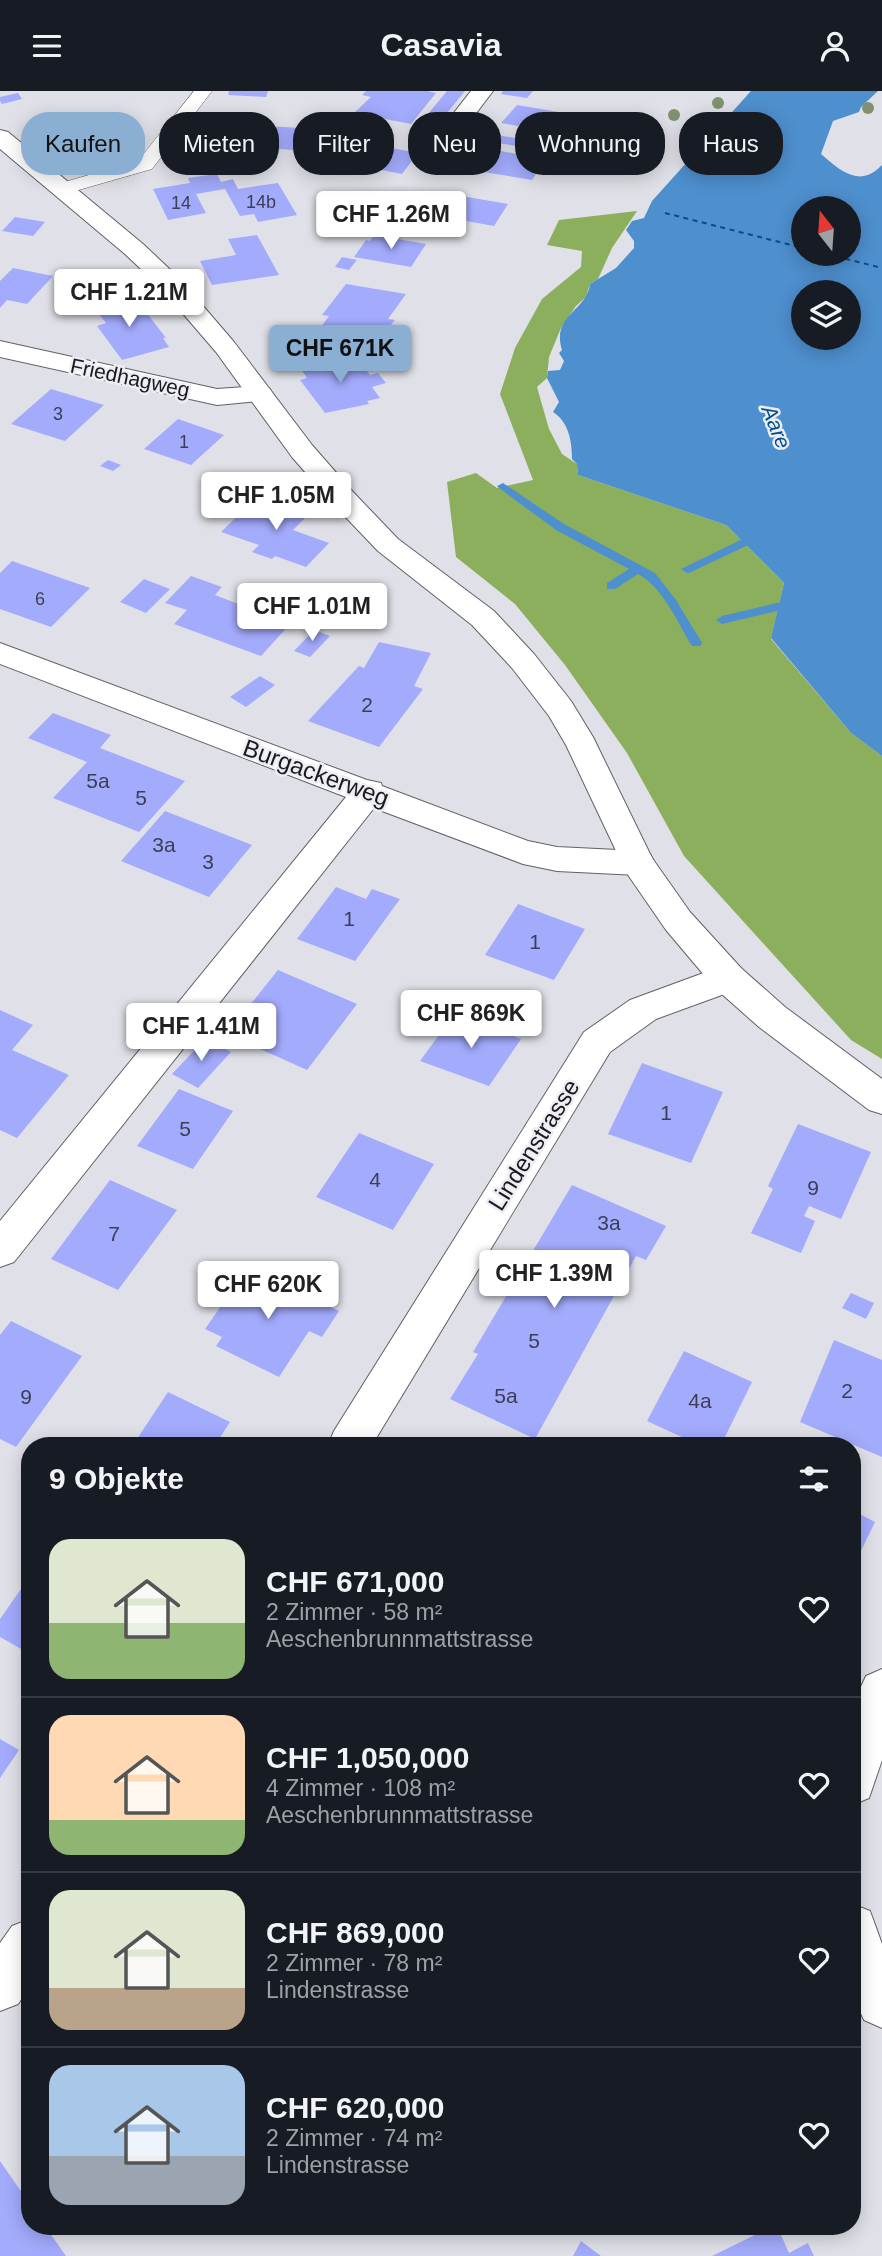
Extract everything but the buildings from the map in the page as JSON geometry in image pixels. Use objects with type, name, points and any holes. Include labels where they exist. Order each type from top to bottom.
[{"type":"street","points":[[466,112],[482,91]]},
{"type":"street","points":[[0,137],[134,249],[170,283],[225,347],[311,461],[388,545],[483,618],[523,661],[560,709],[582,745],[638,863],[677,921],[728,978],[772,1017],[882,1098]]},
{"type":"street","name":"Friedhagweg","points":[[0,349],[217,397],[260,394]]},
{"type":"street","name":"Burgackerweg","points":[[0,653],[369,791],[523,852],[557,859],[638,863]]},
{"type":"street","points":[[0,1250],[369,791]]},
{"type":"street","name":"Lindenstrasse","points":[[354,1437],[597,1042],[620,1021],[645,1007],[728,978]]},
{"type":"street","points":[[861,1750],[882,1692]]},
{"type":"street","points":[[861,1956],[882,2002]]},
{"type":"street","points":[[0,1986],[21,1957]]},
{"type":"lane","points":[[61,189],[145,165],[203,91]]},
{"type":"green space","points":[[637,211],[612,248],[598,279],[590,284],[586,297],[576,306],[561,328],[549,357],[547,378],[537,387],[549,429],[562,454],[577,464],[578,475],[726,525],[784,583],[771,639],[851,733],[882,756],[882,1059],[851,1040],[684,856],[627,753],[565,665],[515,604],[456,557],[447,482],[476,473],[497,488],[533,480],[500,394],[515,348],[542,299],[581,267],[582,251],[547,245],[559,220]]},
{"type":"water","name":"Aare","points":[[751,91],[878,91],[859,112],[833,121],[821,154],[850,175],[865,176],[882,165],[882,756],[851,733],[771,638],[784,583],[726,525],[578,475],[577,464],[572,459],[568,433],[563,421],[553,412],[559,402],[547,378],[548,371],[560,370],[564,361],[559,353],[562,350],[561,329],[565,321],[583,301],[590,284],[616,268],[634,248],[634,241],[626,230],[632,221],[644,218],[652,201],[679,171],[679,175],[783,175],[783,112],[732,112]]},
{"type":"waterway","points":[[503,486],[560,527],[651,576],[672,603],[696,643]]},
{"type":"waterway","points":[[687,569],[761,534]]},
{"type":"waterway","points":[[611,586],[637,569]]},
{"type":"waterway","points":[[722,620],[798,602]]},
{"type":"ferry route","points":[[665,213],[791,245]]},
{"type":"ferry route","points":[[861,263],[882,268]]}]
